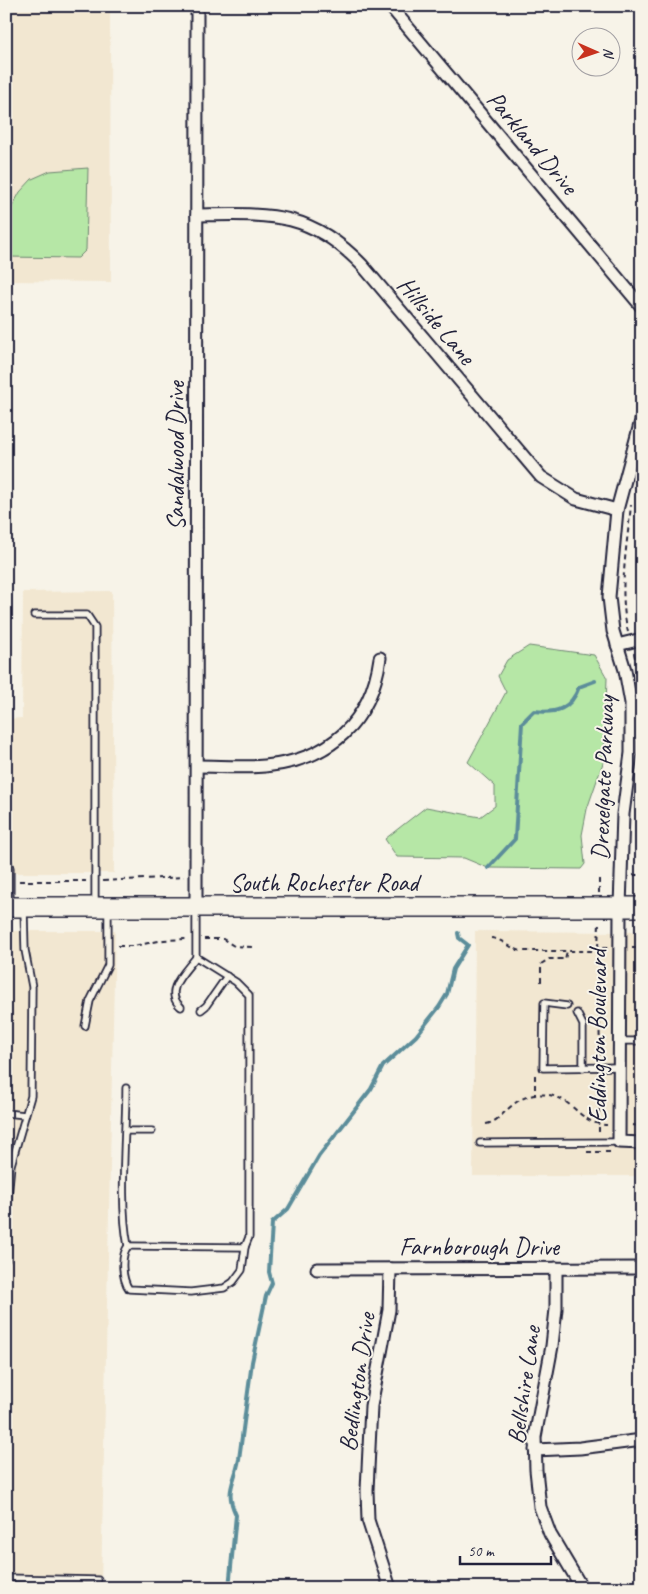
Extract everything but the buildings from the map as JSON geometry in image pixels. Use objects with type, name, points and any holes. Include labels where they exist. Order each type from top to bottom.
[{"type":"main road","name":"South Rochester Road","points":[[13,907],[642,907]]},
{"type":"street","name":"Sandalwood Drive","points":[[196,906],[197,6]]},
{"type":"street","name":"Parkland Drive","points":[[390,6],[642,307]]},
{"type":"street","name":"Hillside Lane","points":[[197,215],[279,216],[312,226],[338,242],[362,265],[541,477],[576,499],[617,510]]},
{"type":"street","name":"Drexelgate Parkway","points":[[620,907],[623,814],[631,753],[632,720],[629,686],[610,618],[609,597],[617,510],[625,472],[642,417]]},
{"type":"street","points":[[617,645],[642,638]]},
{"type":"street","points":[[197,766],[266,766],[297,760],[321,749],[346,731],[365,709],[377,678],[380,658]]},
{"type":"street","name":"Eddington Boulevard","points":[[620,907],[619,1142],[642,1142]]},
{"type":"street","name":"Farnborough Drive","points":[[317,1268],[642,1268]]},
{"type":"street","name":"Bellshire Lane","points":[[556,1268],[556,1309],[552,1346],[537,1419],[535,1450],[540,1507],[550,1534],[582,1588]]},
{"type":"street","name":"Bedlington Drive","points":[[390,1269],[389,1310],[371,1406],[367,1490],[368,1520],[390,1588]]},
{"type":"street","points":[[535,1450],[580,1448],[642,1440]]},
{"type":"lane","points":[[34,615],[87,615],[95,627],[101,906],[108,946],[108,965],[90,1001],[85,1026]]},
{"type":"lane","points":[[6,856],[10,868],[13,907],[25,950],[32,987],[31,1096],[11,1165],[6,1260]]},
{"type":"lane","points":[[181,1008],[176,1004],[173,996],[174,986],[196,957],[196,906]]},
{"type":"lane","points":[[126,1088],[125,1232],[128,1246],[125,1250],[124,1279],[129,1289],[191,1292],[217,1290],[233,1282],[242,1270],[245,1247],[249,1237],[249,994],[227,976],[196,957]]},
{"type":"lane","points":[[201,1010],[206,1006],[227,976]]},
{"type":"lane","points":[[567,1006],[544,1003],[543,1068],[620,1067]]},
{"type":"lane","points":[[577,1013],[583,1025],[583,1068]]},
{"type":"lane","points":[[620,1041],[642,1041]]},
{"type":"lane","points":[[6,1113],[25,1115]]},
{"type":"lane","points":[[126,1131],[152,1131]]},
{"type":"lane","points":[[480,1143],[619,1142]]},
{"type":"lane","points":[[128,1246],[245,1247]]},
{"type":"lane","points":[[6,1578],[98,1580]]},
{"type":"path","points":[[625,620],[624,576],[632,505]]},
{"type":"path","points":[[634,653],[641,687]]},
{"type":"path","points":[[642,786],[642,846]]},
{"type":"path","points":[[103,880],[187,877]]},
{"type":"path","points":[[599,887],[600,878]]},
{"type":"path","points":[[20,881],[85,881]]},
{"type":"path","points":[[598,936],[600,1060]]},
{"type":"path","points":[[490,938],[502,940],[512,948],[522,951],[598,950],[606,948]]},
{"type":"path","points":[[212,939],[223,939],[241,947],[253,947]]},
{"type":"path","points":[[108,946],[133,946],[156,940],[180,940]]},
{"type":"path","points":[[631,948],[642,950],[642,991]]},
{"type":"path","points":[[541,982],[541,964],[549,959],[565,958],[567,951]]},
{"type":"path","points":[[642,1049],[642,1081]]},
{"type":"path","points":[[534,1075],[535,1095]]},
{"type":"path","points":[[599,1076],[599,1135]]},
{"type":"path","points":[[486,1124],[495,1121],[516,1101],[535,1095],[563,1099],[586,1120],[609,1125]]},
{"type":"path","points":[[630,1125],[642,1126]]},
{"type":"shaded area","points":[[6,6],[110,6],[111,282],[6,281]]},
{"type":"shaded area","points":[[112,591],[114,873],[6,873],[6,719],[22,718],[23,592]]},
{"type":"shaded area","points":[[6,931],[115,931],[101,1588],[6,1588]]},
{"type":"shaded area","points":[[475,931],[642,932],[642,1176],[473,1176]]},
{"type":"green space","points":[[88,168],[86,250],[78,258],[6,257],[6,218],[20,192],[32,179],[50,171]]},
{"type":"green space","points":[[529,646],[594,655],[607,678],[604,760],[587,809],[582,835],[585,864],[581,869],[488,868],[464,858],[397,857],[385,839],[426,807],[480,817],[495,806],[495,786],[468,762],[506,692],[498,676],[507,660]]},
{"type":"waterway","points":[[488,868],[515,839],[522,723],[534,711],[549,712],[562,708],[572,700],[579,687],[595,681]]},
{"type":"waterway","points":[[229,1588],[236,1515],[231,1493],[239,1459],[252,1362],[266,1296],[272,1283],[269,1272],[272,1223],[288,1209],[319,1156],[371,1089],[383,1066],[416,1036],[439,1007],[447,994],[453,969],[468,945],[459,938],[458,933]]}]
